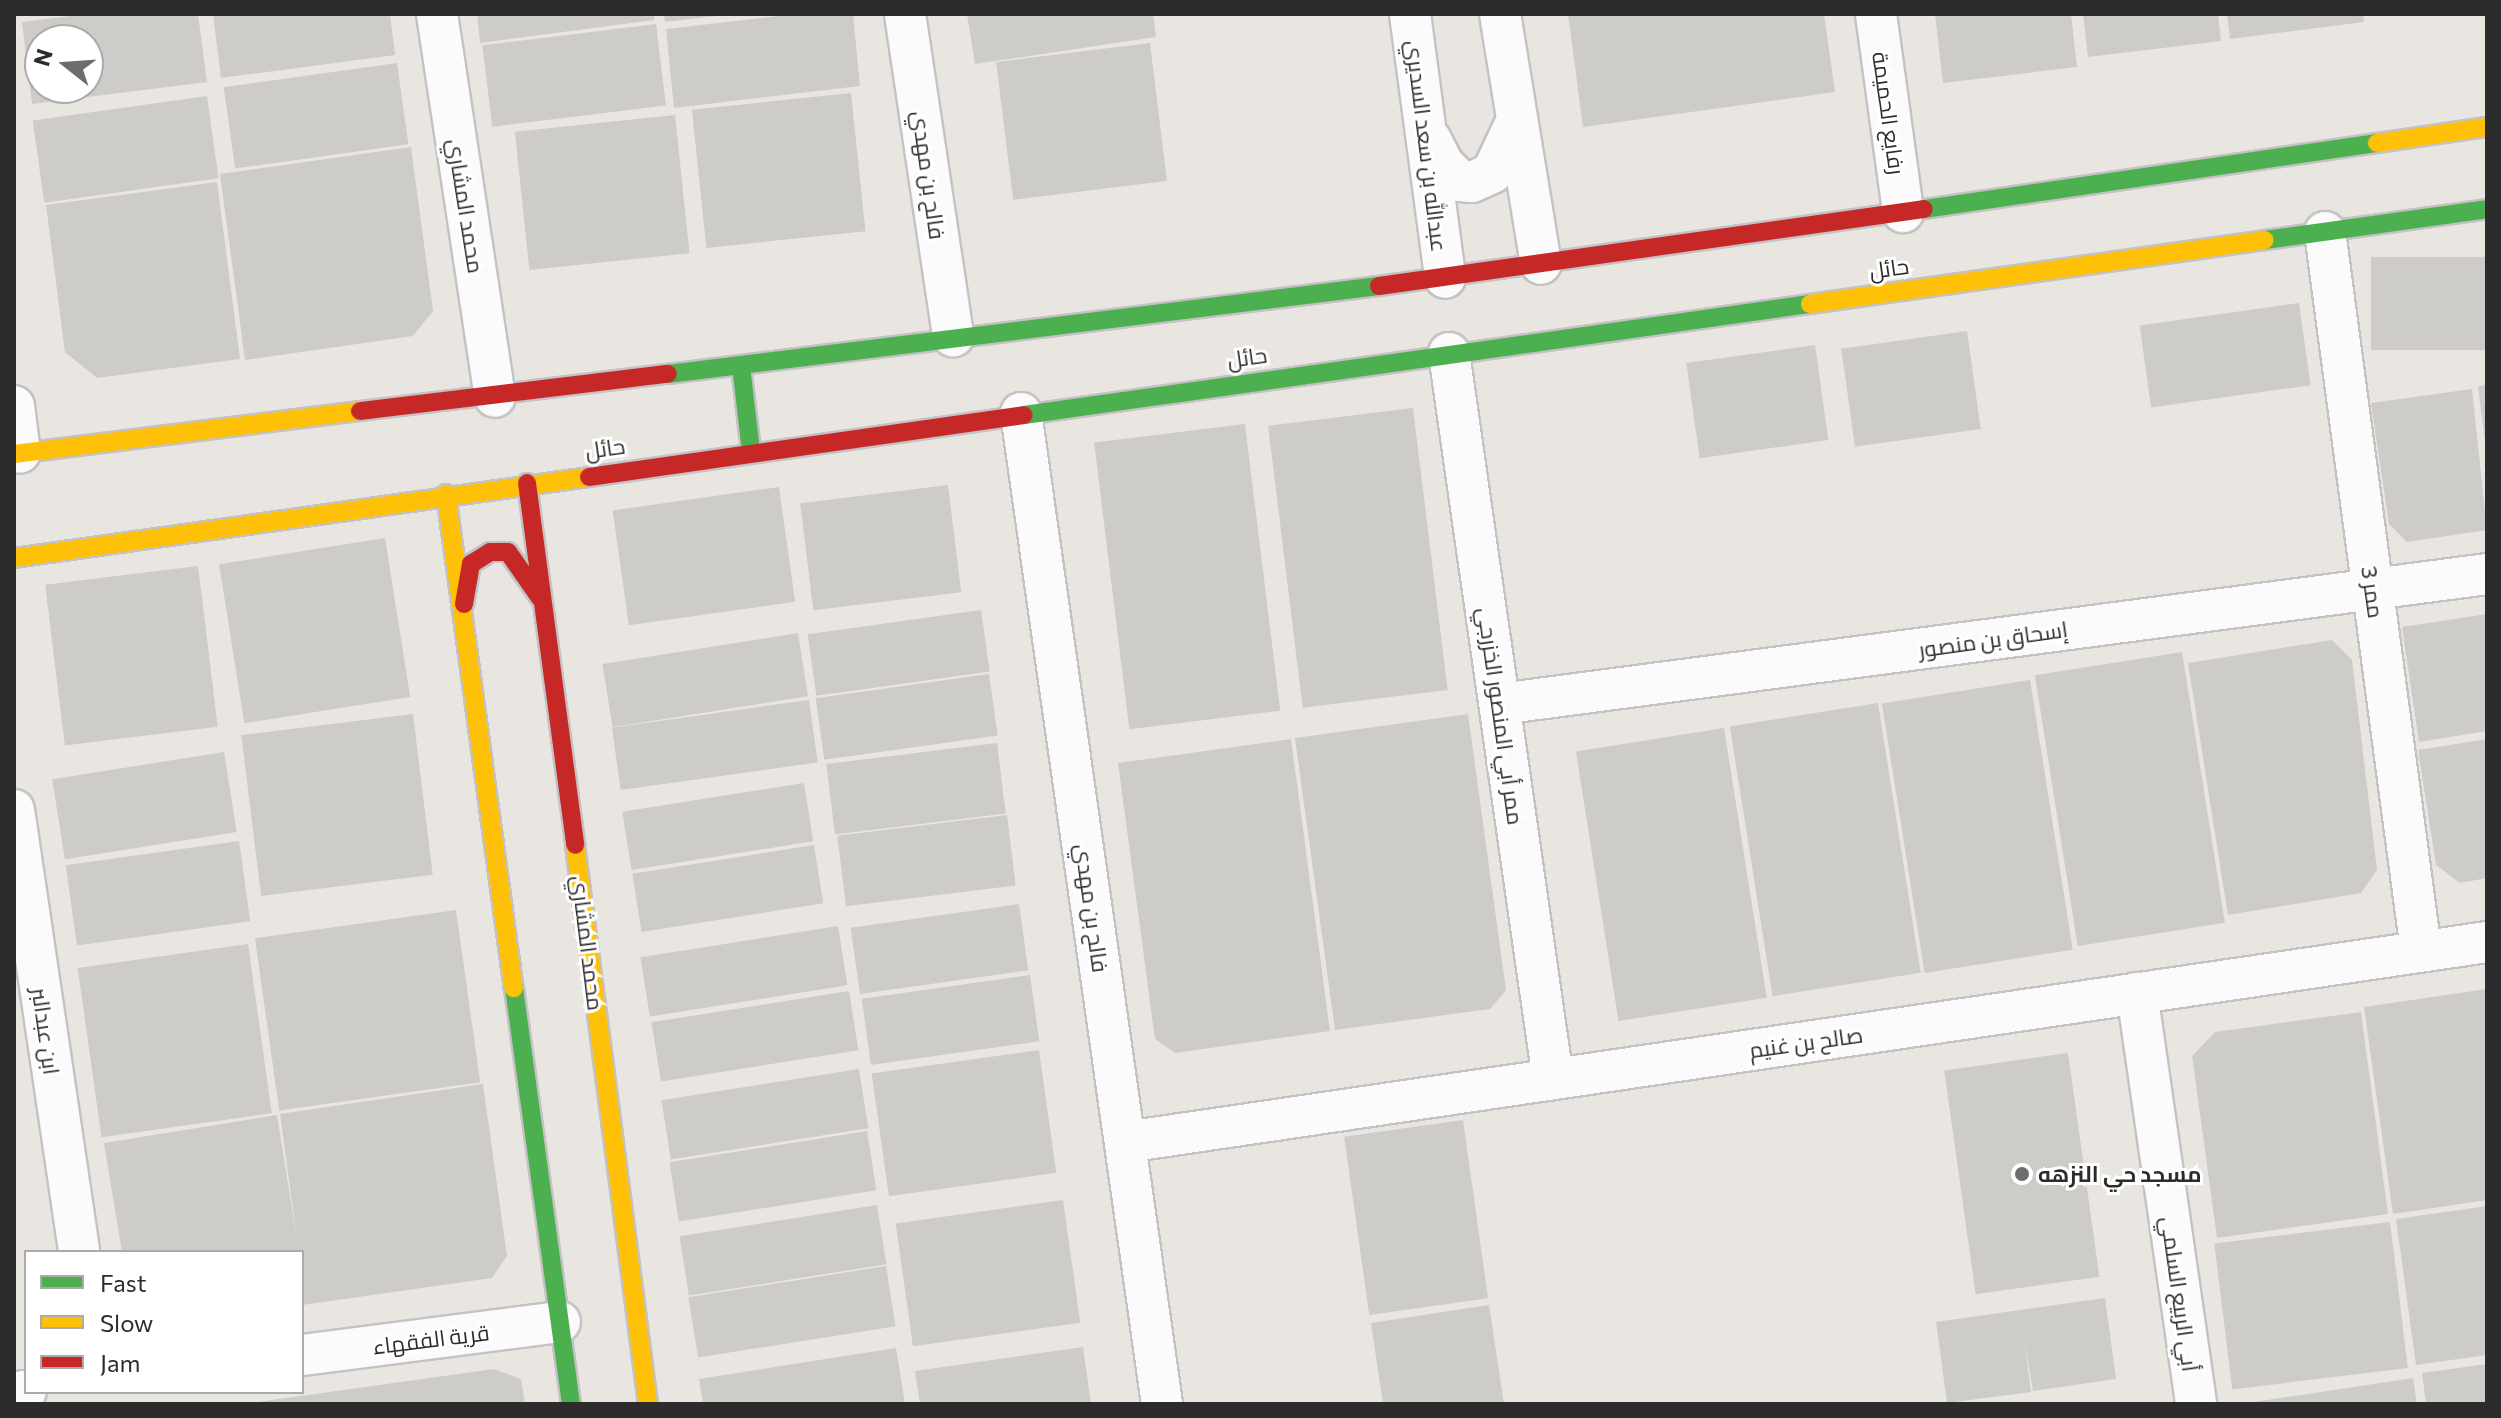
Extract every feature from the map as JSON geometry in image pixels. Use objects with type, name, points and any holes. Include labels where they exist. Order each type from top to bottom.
[{"type":"street","name":"محمد المشاري","points":[[437,14],[495,397]]},
{"type":"street","name":"فالح بن مهدي","points":[[905,14],[953,336]]},
{"type":"street","name":"عبدالله بن سعد السديري","points":[[1410,14],[1445,278]]},
{"type":"street","points":[[1500,14],[1541,264]]},
{"type":"street","name":"رفايع الحميمة","points":[[1876,14],[1903,212]]},
{"type":"street","points":[[1426,129],[1443,164],[1460,181],[1472,182],[1492,173],[1517,120]]},
{"type":"street","points":[[14,406],[17,453],[495,397],[953,336],[1445,278],[2487,127]]},
{"type":"street","name":"حائل","points":[[14,558],[446,494],[2487,209]]},
{"type":"street","name":"ممر 3","points":[[2325,232],[2421,951]]},
{"type":"street","name":"ممر أبي المنصور الخزرجي","points":[[1449,353],[1553,1079]]},
{"type":"street","points":[[741,366],[751,451]]},
{"type":"street","name":"فالح بن مهدي","points":[[1021,413],[1162,1404]]},
{"type":"street","name":"محمد المشاري","points":[[527,483],[648,1404]]},
{"type":"street","points":[[446,494],[571,1404]]},
{"type":"street","points":[[463,620],[471,564],[490,552],[508,552],[524,567],[543,604]]},
{"type":"street","name":"إسحاق بن منصور","points":[[1500,704],[2487,574]]},
{"type":"street","name":"ابن عبدالبر","points":[[14,810],[31,1041],[79,1250]]},
{"type":"street","name":"صالح بن غنيم","points":[[1126,1142],[2487,942]]},
{"type":"street","name":"أبي الربيع السلمي","points":[[2137,993],[2196,1404]]},
{"type":"street","name":"قرية الفقهاء","points":[[304,1355],[560,1322]]},
{"type":"building","points":[[87,14],[198,14],[207,82],[104,95],[104,24],[24,24],[24,38],[22,22]]},
{"type":"building","points":[[213,14],[390,14],[395,55],[221,78]]},
{"type":"building","points":[[477,14],[654,14],[654,20],[480,43]]},
{"type":"building","points":[[664,14],[715,14],[715,16],[665,22]]},
{"type":"building","points":[[796,14],[853,14],[860,86],[674,108],[666,29]]},
{"type":"building","points":[[967,14],[1153,14],[1156,37],[975,64]]},
{"type":"building","points":[[1568,14],[1824,14],[1835,92],[1583,127]]},
{"type":"building","points":[[1935,14],[2071,14],[2077,67],[1943,83]]},
{"type":"building","points":[[2083,14],[2218,14],[2221,41],[2088,57]]},
{"type":"building","points":[[2227,14],[2363,14],[2364,22],[2230,39]]},
{"type":"building","points":[[656,24],[666,105],[492,127],[482,45]]},
{"type":"building","points":[[1150,43],[1167,181],[1013,200],[996,62]]},
{"type":"building","points":[[397,63],[408,144],[235,169],[224,87]]},
{"type":"building","points":[[851,93],[866,231],[706,248],[692,110]]},
{"type":"building","points":[[207,96],[219,178],[44,203],[33,120]]},
{"type":"building","points":[[675,115],[690,253],[529,270],[515,132]]},
{"type":"building","points":[[411,147],[433,311],[413,336],[245,360],[220,174]]},
{"type":"building","points":[[217,182],[240,359],[97,378],[65,352],[46,205]]},
{"type":"building","points":[[2371,257],[2487,257],[2487,350],[2371,350]]},
{"type":"building","points":[[2299,303],[2311,385],[2151,408],[2140,325]]},
{"type":"building","points":[[1967,331],[1981,429],[1855,447],[1841,349]]},
{"type":"building","points":[[1815,345],[1828,440],[1700,458],[1686,363]]},
{"type":"building","points":[[2487,385],[2487,442],[2485,442],[2478,386]]},
{"type":"building","points":[[2472,389],[2487,530],[2407,542],[2389,524],[2371,403]]},
{"type":"building","points":[[1413,408],[1448,690],[1303,708],[1268,426]]},
{"type":"building","points":[[1245,424],[1280,711],[1129,729],[1094,443]]},
{"type":"building","points":[[948,485],[961,592],[813,610],[800,503]]},
{"type":"building","points":[[779,487],[795,602],[629,625],[613,510]]},
{"type":"building","points":[[385,538],[410,697],[244,723],[219,564]]},
{"type":"building","points":[[198,566],[218,727],[65,746],[45,585]]},
{"type":"building","points":[[981,610],[990,671],[816,696],[808,634]]},
{"type":"building","points":[[2487,614],[2487,731],[2419,742],[2402,627]]},
{"type":"building","points":[[798,633],[808,696],[612,727],[602,664]]},
{"type":"building","points":[[2332,640],[2352,660],[2377,870],[2361,893],[2228,915],[2188,663]]},
{"type":"building","points":[[2182,652],[2225,923],[2078,946],[2035,675]]},
{"type":"building","points":[[989,674],[998,735],[824,760],[816,698]]},
{"type":"building","points":[[2030,680],[2073,950],[1925,973],[1882,703]]},
{"type":"building","points":[[809,700],[818,762],[621,790],[612,728]]},
{"type":"building","points":[[1878,703],[1921,973],[1773,996],[1730,726]]},
{"type":"building","points":[[413,714],[433,875],[261,896],[241,735]]},
{"type":"building","points":[[1468,714],[1506,990],[1490,1009],[1335,1030],[1295,738]]},
{"type":"building","points":[[1724,728],[1767,998],[1619,1021],[1576,751]]},
{"type":"building","points":[[1291,739],[1330,1031],[1175,1053],[1155,1039],[1118,763]]},
{"type":"building","points":[[2487,739],[2487,878],[2460,883],[2436,865],[2418,750]]},
{"type":"building","points":[[997,743],[1006,813],[835,834],[826,764]]},
{"type":"building","points":[[224,752],[237,832],[65,859],[52,779]]},
{"type":"building","points":[[804,783],[813,841],[631,870],[622,812]]},
{"type":"building","points":[[1007,815],[1016,885],[846,906],[837,836]]},
{"type":"building","points":[[239,841],[250,921],[77,946],[66,865]]},
{"type":"building","points":[[814,845],[823,903],[641,932],[632,874]]},
{"type":"building","points":[[1019,904],[1028,970],[860,994],[851,928]]},
{"type":"building","points":[[456,910],[480,1082],[279,1111],[255,938]]},
{"type":"building","points":[[838,926],[847,985],[650,1017],[640,957]]},
{"type":"building","points":[[248,944],[272,1113],[101,1137],[78,968]]},
{"type":"building","points":[[1030,975],[1039,1041],[871,1065],[862,999]]},
{"type":"building","points":[[2487,989],[2487,1200],[2393,1214],[2364,1007]]},
{"type":"building","points":[[849,991],[858,1050],[661,1082],[651,1022]]},
{"type":"building","points":[[2361,1012],[2388,1214],[2217,1238],[2192,1056],[2215,1032]]},
{"type":"building","points":[[1039,1050],[1056,1173],[889,1196],[872,1074]]},
{"type":"building","name":"مسجد حي النزهه","points":[[2068,1053],[2099,1277],[1976,1294],[1944,1070]]},
{"type":"building","points":[[859,1069],[868,1128],[671,1160],[661,1100]]},
{"type":"building","points":[[483,1084],[507,1256],[492,1278],[304,1305],[304,1250],[122,1250],[104,1143],[277,1115],[297,1239],[280,1114]]},
{"type":"building","points":[[1463,1120],[1488,1298],[1369,1315],[1344,1137]]},
{"type":"building","points":[[867,1131],[876,1190],[679,1222],[669,1162]]},
{"type":"building","points":[[1063,1200],[1080,1323],[913,1346],[896,1224]]},
{"type":"building","points":[[877,1205],[886,1264],[689,1296],[679,1236]]},
{"type":"building","points":[[2487,1206],[2487,1355],[2416,1365],[2396,1219]]},
{"type":"building","points":[[2390,1222],[2408,1368],[2232,1389],[2214,1244]]},
{"type":"building","points":[[886,1266],[896,1326],[698,1358],[688,1297]]},
{"type":"building","points":[[2105,1298],[2116,1379],[2033,1391],[2024,1337],[2031,1392],[1947,1403],[1936,1322]]},
{"type":"building","points":[[1489,1305],[1504,1404],[1383,1404],[1371,1323]]},
{"type":"building","points":[[1083,1347],[1091,1404],[920,1404],[915,1371]]},
{"type":"building","points":[[896,1348],[905,1404],[703,1404],[699,1379]]},
{"type":"building","points":[[2487,1364],[2487,1404],[2426,1404],[2422,1373]]},
{"type":"building","points":[[494,1369],[521,1379],[525,1404],[243,1404]]},
{"type":"building","points":[[2413,1378],[2417,1404],[2254,1404],[2254,1402]]},
{"type":"traffic: fast","points":[[1924,209],[2377,143]]},
{"type":"traffic: fast","points":[[2265,240],[2487,209]]},
{"type":"traffic: fast","points":[[668,374],[1379,286]]},
{"type":"traffic: fast","points":[[1024,415],[1810,304]]},
{"type":"traffic: fast","points":[[741,366],[751,451]]},
{"type":"traffic: fast","points":[[514,988],[571,1404]]},
{"type":"traffic: slow","points":[[2377,143],[2487,127]]},
{"type":"traffic: slow","points":[[1810,304],[2265,240]]},
{"type":"traffic: slow","points":[[14,454],[360,411]]},
{"type":"traffic: slow","points":[[14,558],[589,477]]},
{"type":"traffic: slow","points":[[446,494],[514,988]]},
{"type":"traffic: slow","points":[[575,845],[648,1404]]},
{"type":"traffic: jam","points":[[1379,286],[1924,209]]},
{"type":"traffic: jam","points":[[360,411],[668,374]]},
{"type":"traffic: jam","points":[[589,477],[1024,415]]},
{"type":"traffic: jam","points":[[527,483],[575,845]]},
{"type":"traffic: jam","points":[[464,604],[471,564],[490,552],[508,552],[540,598]]},
{"type":"place","name":"مسجد حي النزهه","points":[[2022,1174]]}]
